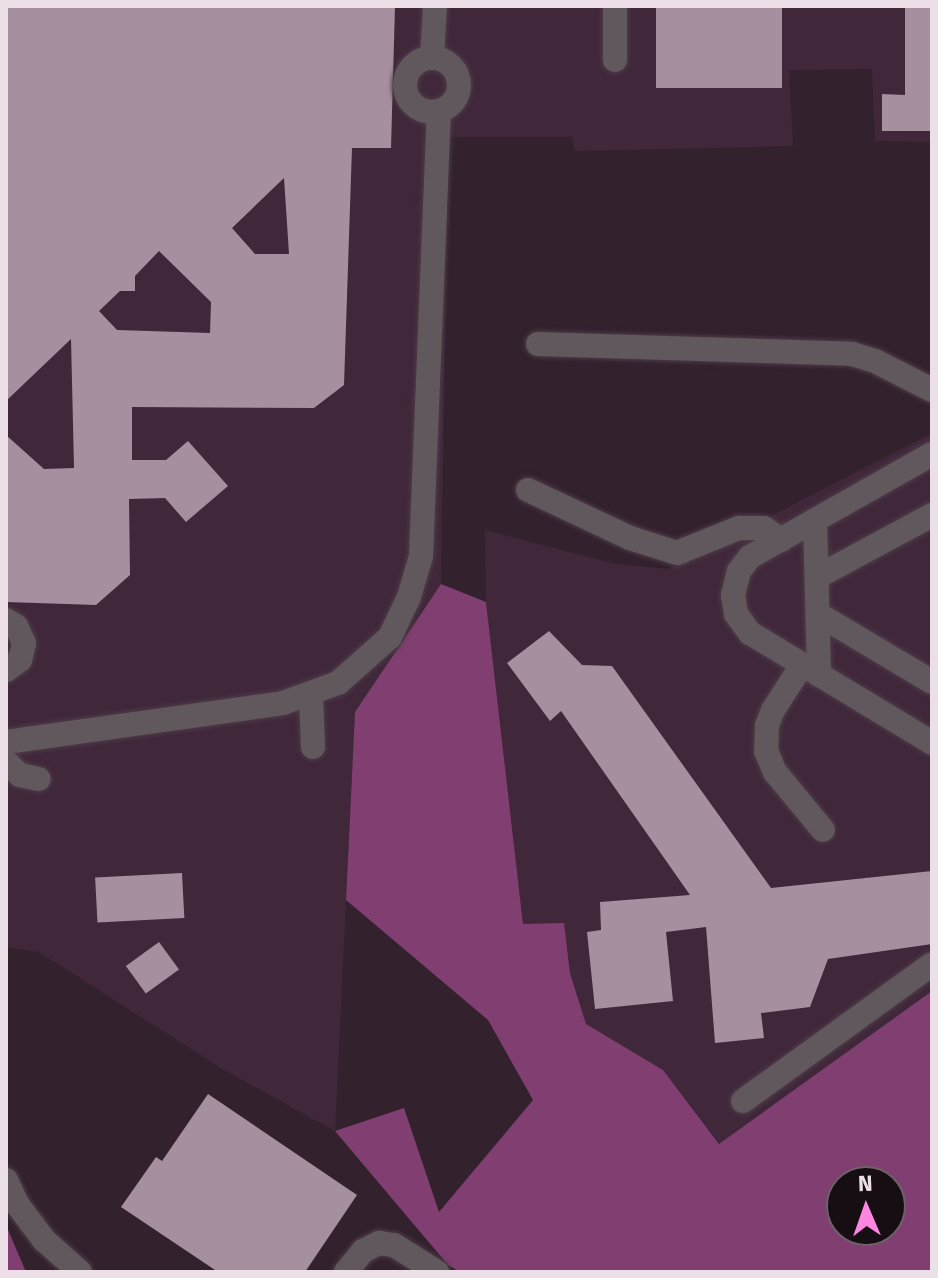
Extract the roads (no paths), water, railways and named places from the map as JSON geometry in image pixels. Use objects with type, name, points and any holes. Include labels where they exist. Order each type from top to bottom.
[{"type":"street","points":[[432,57],[435,6]]},
{"type":"street","points":[[615,6],[615,60]]},
{"type":"street","points":[[432,57],[448,63],[458,77],[454,102],[439,112],[430,113],[413,105],[404,88],[408,71],[423,59],[432,57]]},
{"type":"street","points":[[6,742],[283,703],[338,683],[390,637],[409,597],[421,556],[439,112]]},
{"type":"street","points":[[538,344],[852,354],[875,361],[932,390]]},
{"type":"street","points":[[932,454],[744,563],[736,578],[734,605],[736,614],[750,633],[932,743]]},
{"type":"street","points":[[528,490],[630,538],[677,553],[739,528],[764,528],[781,540]]},
{"type":"street","points":[[817,577],[932,515]]},
{"type":"street","points":[[815,520],[818,614],[811,670],[773,710],[767,726],[766,751],[775,772],[823,830]]},
{"type":"street","points":[[818,614],[932,682]]},
{"type":"street","points":[[6,620],[16,626],[24,643],[20,660],[6,670]]},
{"type":"street","points":[[311,695],[313,747]]},
{"type":"street","points":[[6,762],[20,775],[39,779]]},
{"type":"street","points":[[743,1101],[932,964]]},
{"type":"street","points":[[6,1180],[17,1204],[44,1240],[80,1272]]},
{"type":"street","points":[[349,1271],[363,1251],[379,1243],[394,1245],[437,1272]]}]
